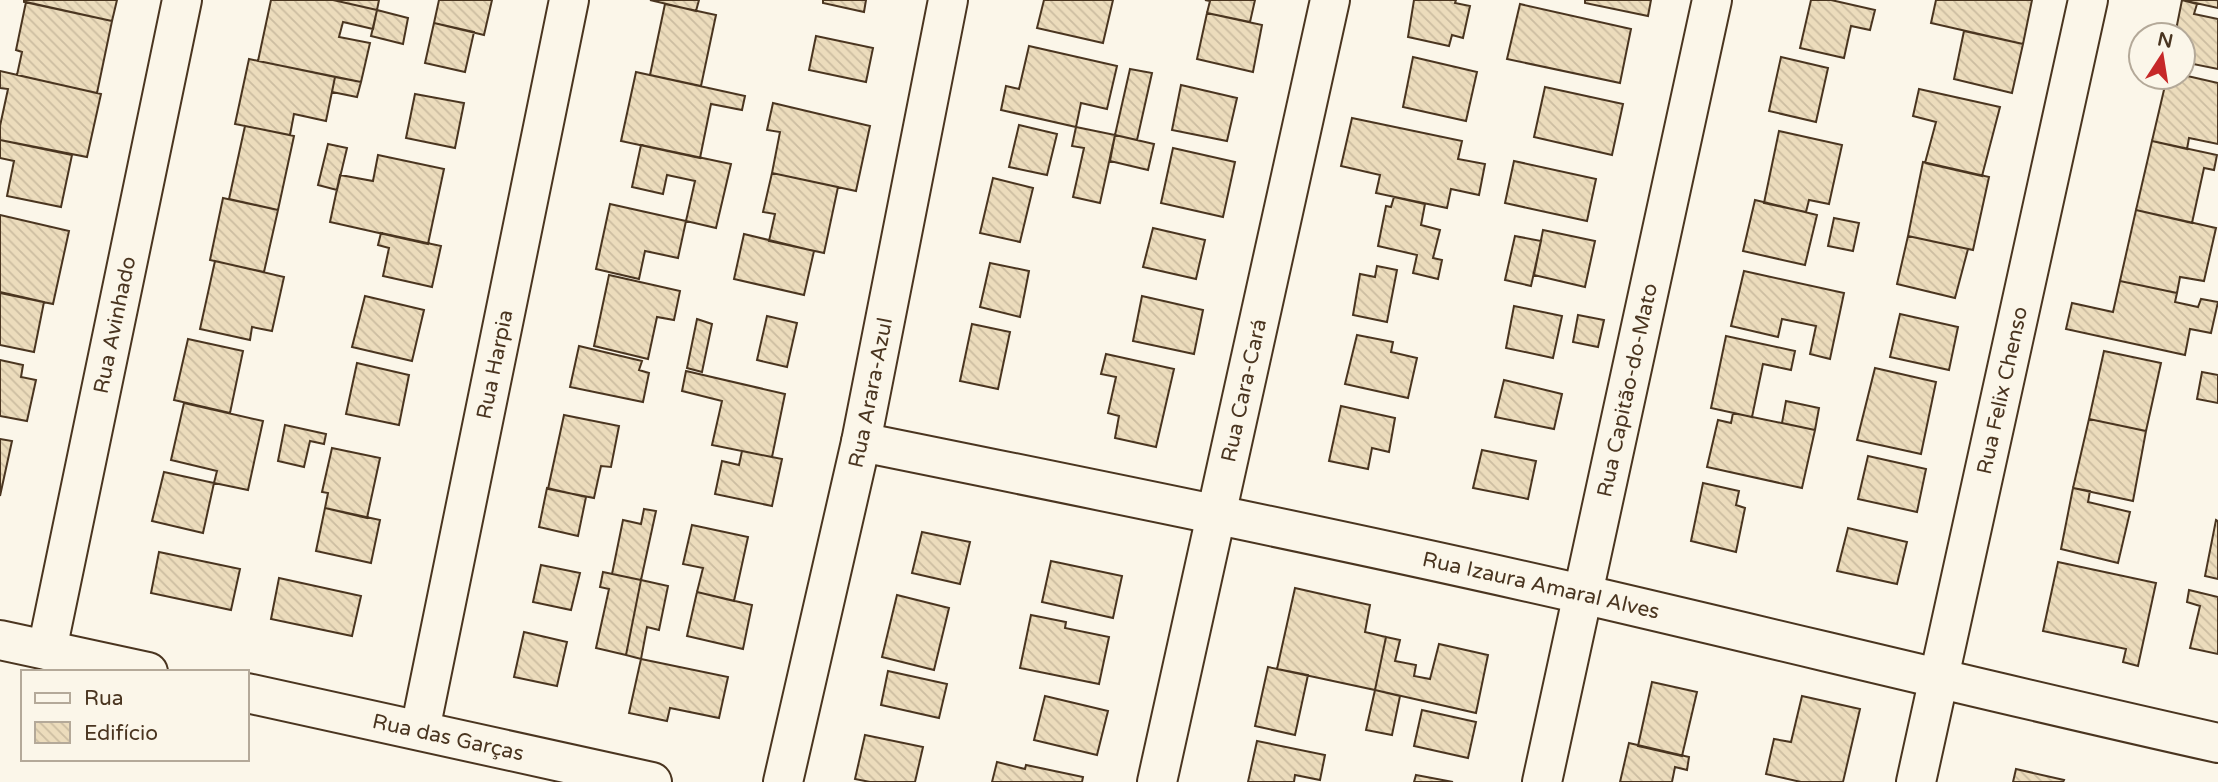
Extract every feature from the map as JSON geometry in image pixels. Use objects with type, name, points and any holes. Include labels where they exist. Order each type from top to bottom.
[{"type":"street","name":"Rua Avinhado","points":[[47,650],[182,0]]},
{"type":"street","name":"Rua Harpia","points":[[421,730],[569,0]]},
{"type":"street","name":"Rua Arara-Azul","points":[[783,782],[862,442],[948,0]]},
{"type":"street","name":"Rua Cara-Cará","points":[[1157,782],[1330,0]]},
{"type":"street","name":"Rua Capitão-do-Mato","points":[[1542,782],[1712,0]]},
{"type":"street","name":"Rua Felix Chenso","points":[[1916,782],[2088,0]]},
{"type":"street","name":"Rua Izaura Amaral Alves","points":[[862,442],[1217,514],[1584,595],[1938,680],[2218,743]]},
{"type":"street","points":[[0,640],[139,670]]},
{"type":"street","name":"Rua das Garças","points":[[248,693],[652,782]]},
{"type":"building","points":[[24,0],[117,0],[112,21]]},
{"type":"building","points":[[271,0],[333,0],[377,10],[373,29],[343,22],[339,37],[370,43],[361,82],[258,61]]},
{"type":"building","points":[[333,0],[379,0],[377,10]]},
{"type":"building","points":[[439,0],[492,0],[484,35],[434,23]]},
{"type":"building","points":[[650,0],[699,0],[696,11]]},
{"type":"building","points":[[823,0],[866,0],[864,12],[823,3]]},
{"type":"building","points":[[1044,0],[1113,0],[1103,43],[1037,28]]},
{"type":"building","points":[[1205,0],[1255,0],[1250,22],[1207,13],[1210,1]]},
{"type":"building","points":[[1414,0],[1456,0],[1455,3],[1470,6],[1463,38],[1452,35],[1449,46],[1408,37]]},
{"type":"building","points":[[1585,0],[1651,0],[1648,16],[1585,3]]},
{"type":"building","points":[[1811,0],[1831,0],[1875,10],[1870,30],[1851,26],[1844,58],[1800,48]]},
{"type":"building","points":[[1936,0],[2032,0],[2023,44],[1931,23]]},
{"type":"building","points":[[2182,0],[2218,0],[2218,8]]},
{"type":"building","points":[[2182,0],[2197,4],[2194,14],[2218,19],[2218,69],[2197,65],[2197,21],[2178,21]]},
{"type":"building","points":[[26,2],[112,21],[97,93],[17,75],[22,52],[16,50]]},
{"type":"building","points":[[665,4],[716,15],[701,86],[650,75]]},
{"type":"building","points":[[1520,4],[1631,29],[1620,83],[1507,59]]},
{"type":"building","points":[[377,10],[408,18],[403,44],[371,36]]},
{"type":"building","points":[[1207,13],[1262,25],[1253,72],[1197,59]]},
{"type":"building","points":[[434,23],[474,32],[465,72],[425,63]]},
{"type":"building","points":[[1964,31],[2023,44],[2012,93],[1954,79]]},
{"type":"building","points":[[816,36],[873,48],[866,82],[809,70]]},
{"type":"building","points":[[1029,46],[1117,66],[1107,109],[1081,103],[1076,127],[1001,110],[1006,86],[1019,89]]},
{"type":"building","points":[[1413,57],[1477,72],[1466,121],[1403,107]]},
{"type":"building","points":[[1781,57],[1828,68],[1816,122],[1769,111]]},
{"type":"building","points":[[249,59],[335,77],[326,121],[294,114],[290,135],[235,124]]},
{"type":"building","points":[[1130,69],[1152,73],[1137,140],[1115,135]]},
{"type":"building","points":[[0,71],[101,94],[87,157],[0,140],[0,126],[8,89],[0,88]]},
{"type":"building","points":[[636,72],[745,96],[742,110],[711,104],[700,158],[621,141]]},
{"type":"building","points":[[335,77],[361,82],[357,97],[332,92]]},
{"type":"building","points":[[2197,78],[2218,83],[2218,144],[2189,138],[2187,149],[2152,141],[2164,91],[2197,91]]},
{"type":"building","points":[[1181,85],[1237,98],[1227,141],[1172,130]]},
{"type":"building","points":[[1545,87],[1623,104],[1612,155],[1534,137]]},
{"type":"building","points":[[1919,89],[2000,107],[1982,176],[1925,163],[1936,122],[1913,116]]},
{"type":"building","points":[[415,94],[464,103],[455,148],[406,138]]},
{"type":"building","points":[[773,103],[870,126],[856,191],[772,173],[780,132],[767,130]]},
{"type":"building","points":[[1352,118],[1462,141],[1458,159],[1485,164],[1479,195],[1451,189],[1447,208],[1376,193],[1380,175],[1341,166]]},
{"type":"building","points":[[1019,125],[1057,134],[1047,175],[1009,167]]},
{"type":"building","points":[[245,126],[294,136],[278,210],[229,199]]},
{"type":"building","points":[[1076,127],[1115,135],[1100,203],[1073,197],[1084,148],[1072,146]]},
{"type":"building","points":[[1779,131],[1842,145],[1829,204],[1809,200],[1806,212],[1764,203]]},
{"type":"building","points":[[1115,135],[1154,144],[1148,170],[1110,161]]},
{"type":"building","points":[[0,140],[72,155],[61,207],[7,196],[14,161],[0,158]]},
{"type":"building","points":[[2152,141],[2217,155],[2214,170],[2204,168],[2192,223],[2136,210]]},
{"type":"building","points":[[328,144],[347,148],[337,190],[318,185]]},
{"type":"building","points":[[641,145],[731,164],[716,228],[686,221],[695,181],[667,175],[663,194],[632,187]]},
{"type":"building","points":[[1173,148],[1235,162],[1223,217],[1161,203]]},
{"type":"building","points":[[378,155],[444,169],[428,244],[330,222],[340,175],[373,181]]},
{"type":"building","points":[[1514,161],[1596,179],[1587,221],[1505,203]]},
{"type":"building","points":[[1923,162],[1989,177],[1973,250],[1908,236]]},
{"type":"building","points":[[772,173],[838,187],[824,253],[769,241],[775,214],[763,212]]},
{"type":"building","points":[[993,178],[1033,188],[1020,242],[980,233]]},
{"type":"building","points":[[1394,197],[1425,204],[1421,225],[1440,230],[1433,258],[1442,260],[1438,279],[1413,273],[1417,255],[1378,246],[1386,206],[1391,207]]},
{"type":"building","points":[[223,198],[278,210],[264,272],[210,260]]},
{"type":"building","points":[[1755,200],[1817,215],[1805,265],[1743,251]]},
{"type":"building","points":[[610,204],[686,221],[678,258],[645,251],[639,279],[596,269]]},
{"type":"building","points":[[2136,210],[2216,228],[2204,281],[2180,277],[2177,293],[2120,281]]},
{"type":"building","points":[[0,215],[69,231],[53,304],[0,293]]},
{"type":"building","points":[[1834,218],[1859,223],[1853,251],[1828,246]]},
{"type":"building","points":[[1153,228],[1205,240],[1196,279],[1143,267]]},
{"type":"building","points":[[1543,230],[1595,241],[1585,287],[1534,275]]},
{"type":"building","points":[[381,233],[441,246],[432,287],[383,276],[389,248],[378,245]]},
{"type":"building","points":[[744,234],[814,251],[804,295],[734,279]]},
{"type":"building","points":[[1515,236],[1541,241],[1531,286],[1505,280]]},
{"type":"building","points":[[1908,236],[1968,249],[1955,298],[1897,284]]},
{"type":"building","points":[[215,261],[284,277],[272,331],[252,327],[250,340],[200,329]]},
{"type":"building","points":[[990,263],[1029,271],[1020,317],[980,307]]},
{"type":"building","points":[[1377,266],[1397,270],[1387,322],[1353,315],[1360,274],[1375,277]]},
{"type":"building","points":[[1744,271],[1844,293],[1830,359],[1810,354],[1816,326],[1782,319],[1778,337],[1731,326]]},
{"type":"building","points":[[609,275],[680,291],[674,320],[657,317],[648,359],[594,346]]},
{"type":"building","points":[[2120,281],[2177,293],[2175,302],[2198,307],[2201,299],[2218,302],[2211,333],[2190,329],[2185,355],[2066,329],[2072,303],[2113,312]]},
{"type":"building","points":[[0,292],[44,302],[34,352],[0,345]]},
{"type":"building","points":[[365,296],[424,310],[412,361],[352,347]]},
{"type":"building","points":[[1142,296],[1203,310],[1194,354],[1133,341]]},
{"type":"building","points":[[1514,306],[1562,316],[1553,358],[1506,348]]},
{"type":"building","points":[[1900,314],[1958,327],[1949,370],[1890,357]]},
{"type":"building","points":[[1578,315],[1604,320],[1598,347],[1573,342]]},
{"type":"building","points":[[767,316],[797,323],[787,367],[757,360]]},
{"type":"building","points":[[697,319],[712,324],[702,372],[687,368]]},
{"type":"building","points":[[972,324],[1010,332],[998,389],[960,381]]},
{"type":"building","points":[[1357,335],[1393,342],[1391,352],[1417,358],[1408,398],[1345,384]]},
{"type":"building","points":[[1726,336],[1795,351],[1791,370],[1763,364],[1752,417],[1711,408]]},
{"type":"building","points":[[188,339],[243,351],[230,413],[174,400]]},
{"type":"building","points":[[579,346],[642,361],[639,370],[649,373],[643,402],[570,387]]},
{"type":"building","points":[[2104,351],[2161,363],[2146,431],[2089,419]]},
{"type":"building","points":[[1106,354],[1174,369],[1156,447],[1115,438],[1119,416],[1108,413],[1116,377],[1101,374]]},
{"type":"building","points":[[0,360],[23,365],[21,377],[36,380],[27,421],[0,416]]},
{"type":"building","points":[[357,363],[409,375],[399,425],[346,414]]},
{"type":"building","points":[[1875,368],[1936,382],[1921,454],[1857,440]]},
{"type":"building","points":[[686,371],[785,394],[772,457],[712,445],[722,401],[682,391]]},
{"type":"building","points":[[2202,372],[2218,375],[2218,403],[2197,399]]},
{"type":"building","points":[[1504,380],[1562,394],[1554,429],[1495,417]]},
{"type":"building","points":[[1786,401],[1819,408],[1815,430],[1782,423]]},
{"type":"building","points":[[184,403],[263,421],[248,490],[214,483],[217,471],[171,460]]},
{"type":"building","points":[[1341,406],[1395,418],[1389,452],[1372,448],[1368,469],[1329,461]]},
{"type":"building","points":[[1733,413],[1815,430],[1802,488],[1707,467],[1718,420],[1731,423]]},
{"type":"building","points":[[564,415],[619,426],[611,467],[601,466],[594,498],[548,489]]},
{"type":"building","points":[[2089,419],[2146,431],[2133,501],[2073,488]]},
{"type":"building","points":[[285,425],[326,434],[324,444],[310,441],[304,467],[278,461]]},
{"type":"building","points":[[0,439],[12,441],[0,496]]},
{"type":"building","points":[[332,448],[380,458],[367,518],[325,508],[328,493],[322,492]]},
{"type":"building","points":[[1482,450],[1536,461],[1528,499],[1473,488]]},
{"type":"building","points":[[742,451],[782,459],[772,506],[715,494],[722,461],[739,465]]},
{"type":"building","points":[[1868,456],[1926,469],[1917,512],[1858,499]]},
{"type":"building","points":[[164,472],[214,483],[203,533],[152,521]]},
{"type":"building","points":[[1703,483],[1739,491],[1736,505],[1745,508],[1736,552],[1691,541]]},
{"type":"building","points":[[547,488],[586,497],[578,536],[539,527]]},
{"type":"building","points":[[2073,488],[2090,491],[2088,502],[2130,512],[2118,563],[2061,549]]},
{"type":"building","points":[[325,508],[380,520],[371,563],[316,551]]},
{"type":"building","points":[[644,509],[656,511],[641,580],[612,574],[623,520],[641,524]]},
{"type":"building","points":[[2216,520],[2218,521],[2218,579],[2205,576]]},
{"type":"building","points":[[692,525],[748,537],[734,601],[697,592],[703,568],[683,564]]},
{"type":"building","points":[[1848,528],[1907,542],[1897,584],[1837,571]]},
{"type":"building","points":[[922,532],[970,542],[960,584],[912,573]]},
{"type":"building","points":[[159,552],[240,569],[231,610],[151,593]]},
{"type":"building","points":[[1051,561],[1122,576],[1113,618],[1042,602]]},
{"type":"building","points":[[2058,562],[2156,583],[2138,666],[2123,662],[2126,649],[2043,631]]},
{"type":"building","points":[[541,565],[580,573],[571,610],[533,602]]},
{"type":"building","points":[[603,572],[641,580],[626,655],[596,648],[609,589],[600,587]]},
{"type":"building","points":[[279,578],[361,596],[352,636],[271,619]]},
{"type":"building","points":[[641,580],[668,586],[659,630],[647,627],[641,659],[626,655]]},
{"type":"building","points":[[1295,588],[1370,605],[1365,632],[1386,637],[1375,690],[1277,669]]},
{"type":"building","points":[[2189,590],[2218,597],[2218,654],[2190,648],[2200,606],[2187,602]]},
{"type":"building","points":[[697,592],[752,605],[743,649],[687,636]]},
{"type":"building","points":[[897,595],[949,608],[934,670],[882,657]]},
{"type":"building","points":[[1031,615],[1066,622],[1065,628],[1109,637],[1099,684],[1020,668]]},
{"type":"building","points":[[524,632],[567,642],[557,686],[514,677]]},
{"type":"building","points":[[1386,637],[1400,640],[1395,661],[1416,665],[1414,676],[1430,679],[1439,644],[1488,655],[1476,713],[1375,690]]},
{"type":"building","points":[[641,659],[728,677],[719,718],[670,708],[667,721],[629,713]]},
{"type":"building","points":[[1268,667],[1308,675],[1295,735],[1255,726]]},
{"type":"building","points":[[888,671],[947,684],[939,718],[881,705]]},
{"type":"building","points":[[1652,682],[1697,692],[1682,756],[1638,746]]},
{"type":"building","points":[[1375,690],[1400,696],[1392,735],[1366,730]]},
{"type":"building","points":[[1045,696],[1108,711],[1097,755],[1034,740]]},
{"type":"building","points":[[1802,696],[1860,709],[1843,782],[1801,782],[1766,774],[1774,739],[1791,742]]},
{"type":"building","points":[[1422,710],[1476,722],[1468,758],[1414,746]]},
{"type":"building","points":[[865,735],[923,747],[915,782],[870,782],[855,779]]},
{"type":"building","points":[[1257,741],[1325,755],[1320,780],[1295,775],[1294,782],[1248,782]]},
{"type":"building","points":[[1629,743],[1689,757],[1687,770],[1675,767],[1672,782],[1620,782]]},
{"type":"building","points":[[997,762],[1083,777],[1082,782],[992,782]]},
{"type":"building","points":[[2016,769],[2064,780],[2013,782]]},
{"type":"building","points":[[1416,775],[1453,782],[1414,782]]}]
